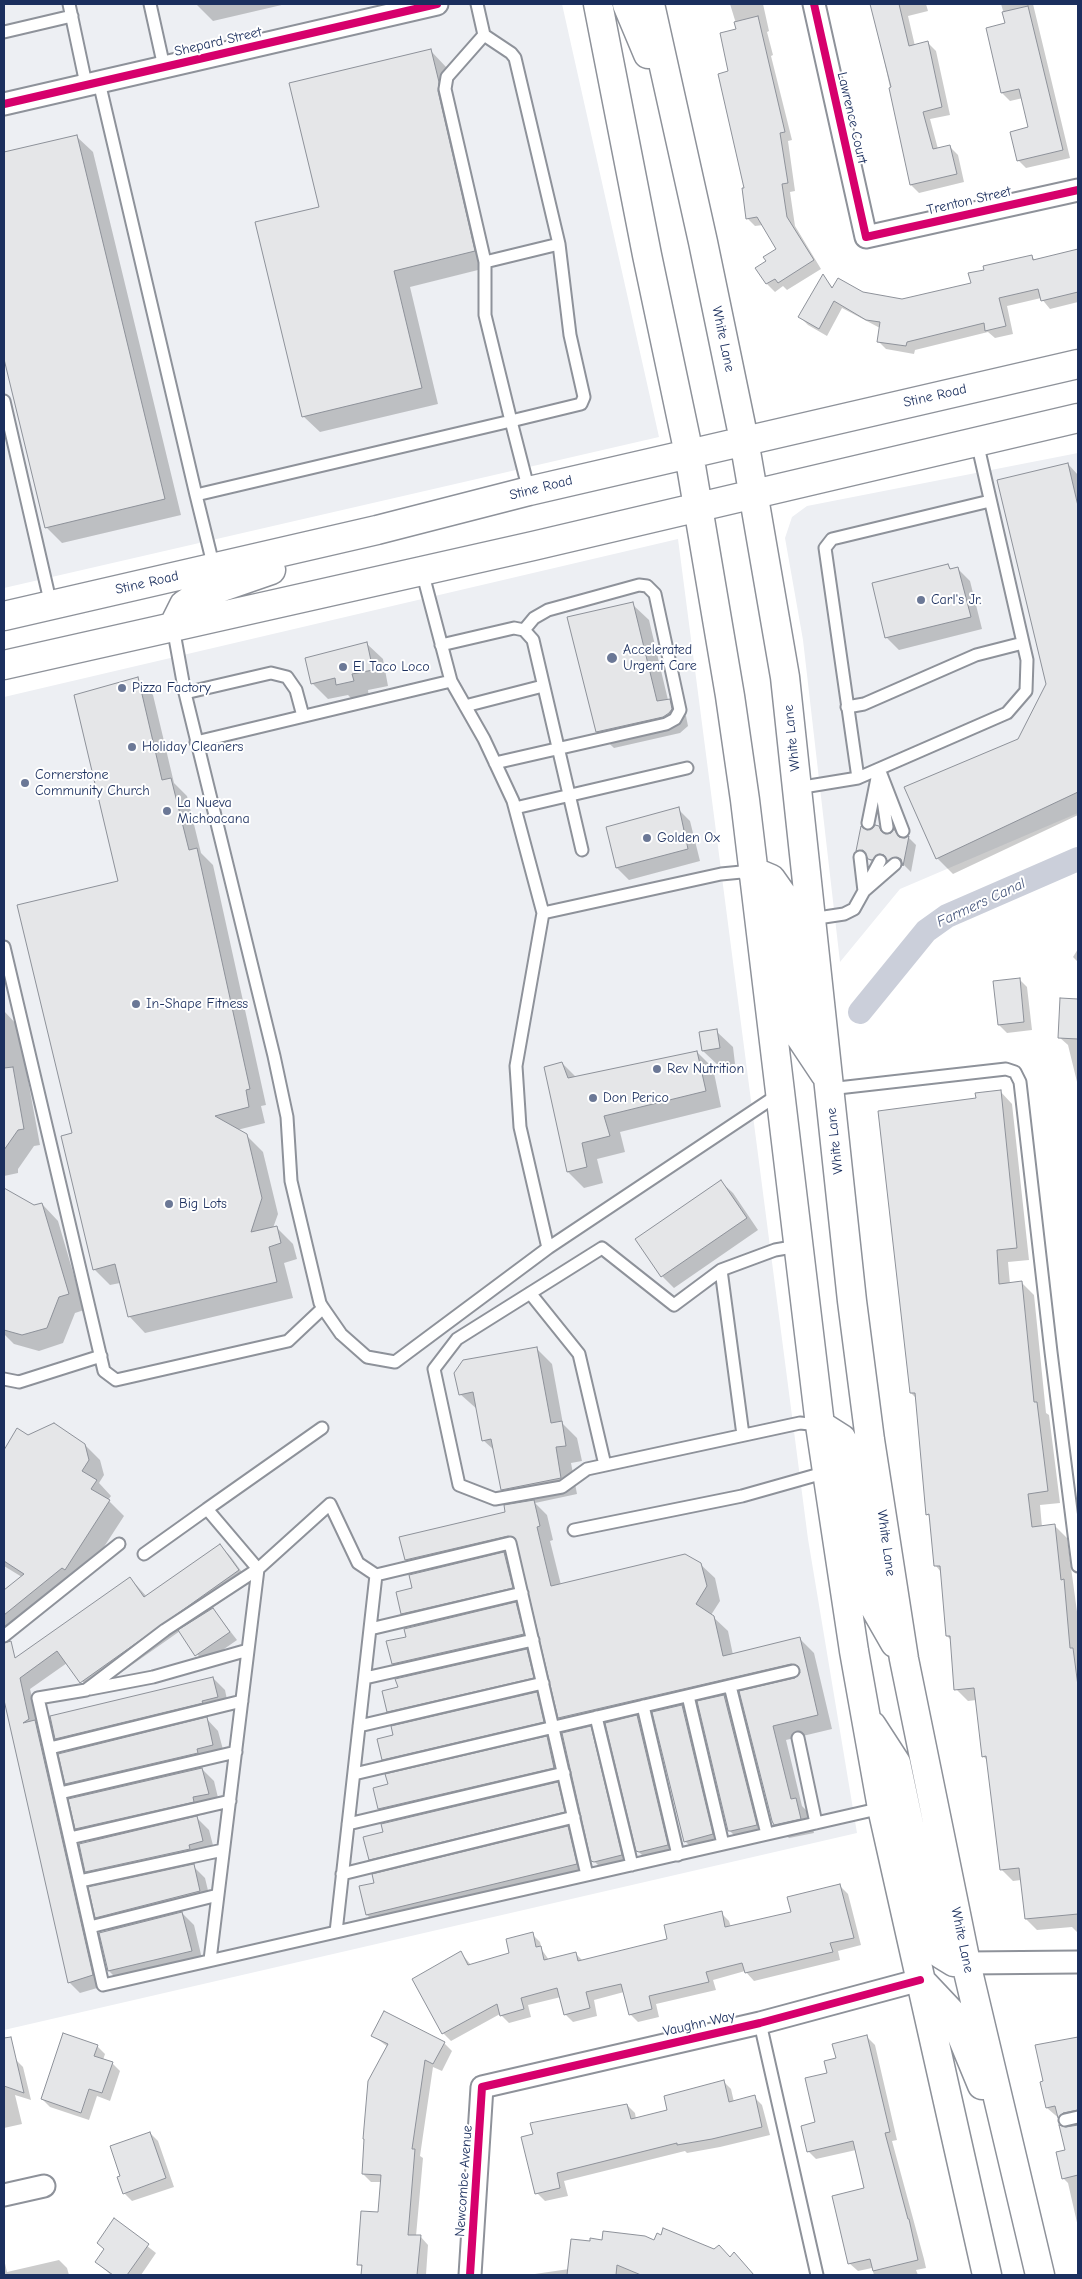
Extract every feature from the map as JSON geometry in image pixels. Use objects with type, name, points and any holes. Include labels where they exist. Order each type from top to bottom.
[{"type":"main road","points":[[598,4],[699,506],[730,696],[820,1425],[866,1716],[882,1808],[987,2275]]},
{"type":"main road","points":[[627,4],[676,123]]},
{"type":"main road","name":"White Lane","points":[[650,4],[744,440],[786,677],[829,1084],[868,1422],[904,1659],[966,1963],[1040,2275]]},
{"type":"main road","name":"Stine Road","points":[[4,616],[51,605],[216,578],[378,530],[529,491],[1078,364]]},
{"type":"main road","points":[[4,665],[1078,418]]},
{"type":"main road","points":[[173,627],[184,605],[199,595],[216,578]]},
{"type":"main road","points":[[752,871],[771,879],[783,896],[799,1035],[829,1084]]},
{"type":"main road","points":[[820,1425],[842,1439],[849,1459],[871,1601],[904,1659]]},
{"type":"main road","points":[[866,1716],[896,1763],[934,1941],[941,1954],[954,1962],[966,1963]]},
{"type":"main road","points":[[920,1980],[953,2015],[1016,2168]]},
{"type":"street","name":"Shepard Street","points":[[4,104],[408,7],[437,4]]},
{"type":"street","name":"Lawrence Court","points":[[814,4],[866,237]]},
{"type":"street","name":"Trenton Street","points":[[866,237],[1078,190]]},
{"type":"street","points":[[966,1963],[1078,1962]]},
{"type":"street","name":"Vaughn Way","points":[[482,2088],[760,2023],[920,1980]]},
{"type":"street","name":"Newcombe Avenue","points":[[470,2275],[482,2088]]},
{"type":"street","points":[[4,2196],[44,2186]]},
{"type":"lane","points":[[69,4],[92,83],[216,578]]},
{"type":"lane","points":[[150,4],[164,67]]},
{"type":"lane","points":[[196,495],[512,421],[581,404],[584,401],[570,335],[559,244],[515,58],[511,53],[484,35],[477,4]]},
{"type":"lane","points":[[4,32],[72,16]]},
{"type":"lane","points":[[484,35],[445,82],[485,262],[485,315],[529,491]]},
{"type":"lane","points":[[485,262],[559,244]]},
{"type":"lane","points":[[4,401],[51,605]]},
{"type":"lane","points":[[797,788],[858,778],[1007,714],[1026,691],[1027,660],[977,442]]},
{"type":"lane","points":[[858,778],[825,548],[832,540],[990,501]]},
{"type":"lane","points":[[422,570],[451,681],[495,763],[515,808],[543,913],[516,1066],[520,1127],[548,1248]]},
{"type":"lane","points":[[495,763],[666,724],[675,719],[680,710],[655,594],[647,586],[639,585],[548,610],[534,618],[524,630]]},
{"type":"lane","points":[[173,627],[196,742],[274,1056],[286,1117],[291,1181],[320,1303],[341,1334],[367,1357],[395,1362],[548,1248],[779,1094]]},
{"type":"lane","points":[[441,645],[514,628],[524,630],[533,640],[582,850]]},
{"type":"lane","points":[[848,707],[864,704],[976,655],[1023,642]]},
{"type":"lane","points":[[185,693],[271,673],[287,678],[296,690],[303,716]]},
{"type":"lane","points":[[196,742],[451,681]]},
{"type":"lane","points":[[465,706],[543,686]]},
{"type":"lane","points":[[515,808],[687,768]]},
{"type":"lane","points":[[868,823],[879,769]]},
{"type":"lane","points":[[879,769],[887,827]]},
{"type":"lane","points":[[879,769],[904,831]]},
{"type":"lane","points":[[860,857],[864,891]]},
{"type":"lane","points":[[811,919],[844,914],[854,909],[880,861]]},
{"type":"lane","points":[[864,891],[895,864]]},
{"type":"lane","points":[[543,913],[721,874],[752,871]]},
{"type":"lane","points":[[4,947],[104,1371],[116,1380],[288,1341],[323,1308]]},
{"type":"lane","points":[[829,1084],[1006,1069],[1015,1072],[1020,1082],[1078,1566]]},
{"type":"lane","points":[[798,1246],[774,1250],[721,1270],[674,1306],[602,1248],[457,1339],[434,1369],[459,1485],[495,1499],[562,1487],[587,1469],[800,1423],[820,1425]]},
{"type":"lane","points":[[721,1270],[743,1435]]},
{"type":"lane","points":[[530,1294],[579,1354],[605,1465]]},
{"type":"lane","points":[[4,1379],[19,1382],[101,1356]]},
{"type":"lane","points":[[144,1554],[322,1428]]},
{"type":"lane","points":[[574,1530],[742,1496],[827,1472]]},
{"type":"lane","points":[[86,1690],[165,1630],[258,1569],[330,1504],[358,1564],[376,1575],[510,1543],[588,1875]]},
{"type":"lane","points":[[207,1509],[258,1569],[210,1960]]},
{"type":"lane","points":[[4,1636],[119,1544]]},
{"type":"lane","points":[[336,1932],[376,1575]]},
{"type":"lane","points":[[370,1629],[522,1592]]},
{"type":"lane","points":[[365,1678],[533,1640]]},
{"type":"lane","points":[[248,1650],[153,1677],[38,1698],[104,1985],[882,1808]]},
{"type":"lane","points":[[354,1774],[793,1671]]},
{"type":"lane","points":[[359,1726],[543,1684]]},
{"type":"lane","points":[[730,1686],[767,1834]]},
{"type":"lane","points":[[688,1696],[723,1844]]},
{"type":"lane","points":[[50,1748],[242,1701]]},
{"type":"lane","points":[[643,1706],[678,1855]]},
{"type":"lane","points":[[596,1717],[632,1865]]},
{"type":"lane","points":[[798,1738],[816,1823]]},
{"type":"lane","points":[[60,1793],[236,1752]]},
{"type":"lane","points":[[348,1824],[564,1773]]},
{"type":"lane","points":[[70,1838],[230,1800]]},
{"type":"lane","points":[[342,1874],[574,1816]]},
{"type":"lane","points":[[80,1881],[224,1850]]},
{"type":"lane","points":[[90,1927],[218,1895]]},
{"type":"lane","points":[[760,2023],[817,2275]]},
{"type":"lane","points":[[1065,2120],[1078,2117]]},
{"type":"shaded area","points":[[4,4],[562,4],[659,437],[4,588]]},
{"type":"shaded area","points":[[1078,453],[1078,813],[900,889],[840,962],[803,640],[785,538],[792,517],[807,506]]},
{"type":"shaded area","points":[[678,539],[808,1539],[857,1833],[4,2030],[4,697]]},
{"type":"building","points":[[870,4],[899,4],[909,46],[928,41],[942,107],[923,112],[933,149],[950,145],[957,174],[910,185],[889,88],[891,87]]},
{"type":"building","points":[[1028,6],[1063,150],[1017,161],[1010,132],[1028,127],[1019,89],[1001,93],[986,28],[1005,23],[1002,12]]},
{"type":"building","points":[[758,16],[785,132],[780,133],[788,183],[782,184],[787,217],[814,260],[778,283],[775,279],[766,284],[755,268],[766,261],[763,257],[776,249],[757,217],[746,219],[742,188],[744,188],[718,74],[728,71],[720,33],[736,29],[734,22]]},
{"type":"building","points":[[431,49],[439,82],[438,91],[475,251],[394,271],[422,388],[302,417],[255,222],[319,207],[289,83]]},
{"type":"building","points":[[77,135],[165,499],[45,528],[4,359],[4,152]]},
{"type":"building","points":[[1078,249],[1078,292],[1041,301],[1038,289],[999,298],[1006,326],[985,331],[984,323],[907,342],[906,346],[877,342],[880,322],[866,320],[834,301],[819,329],[798,317],[823,274],[832,288],[838,278],[863,292],[902,299],[971,283],[968,273],[984,270],[983,266],[1032,255],[1033,260]]},
{"type":"building","points":[[1068,463],[1078,506],[1078,792],[936,859],[904,787],[1018,739],[1046,684],[997,480]]},
{"type":"building","name":"Carl's Jr.","points":[[948,564],[950,569],[958,567],[971,617],[885,638],[872,583]]},
{"type":"building","name":"Accelerated Urgent Care","points":[[633,602],[657,701],[670,699],[672,709],[663,717],[596,732],[567,617]]},
{"type":"building","points":[[367,642],[373,670],[352,674],[354,681],[336,685],[335,678],[311,684],[305,658]]},
{"type":"building","points":[[138,677],[162,780],[171,778],[189,850],[197,848],[250,1089],[246,1090],[249,1107],[215,1116],[247,1134],[262,1198],[251,1232],[277,1226],[281,1243],[269,1247],[277,1282],[128,1317],[115,1264],[93,1270],[61,1136],[72,1133],[17,905],[118,881],[74,695]]},
{"type":"building","name":"Golden Ox","points":[[679,807],[688,849],[616,868],[606,827]]},
{"type":"building","points":[[875,825],[879,826],[885,834],[891,833],[894,829],[899,837],[905,838],[909,836],[903,866],[901,859],[897,857],[887,861],[884,855],[879,854],[872,860],[868,859],[863,850],[856,851],[861,826],[867,830]]},
{"type":"building","points":[[1020,978],[1024,1022],[998,1025],[993,981]]},
{"type":"building","points":[[1060,998],[1078,999],[1078,1039],[1058,1038]]},
{"type":"building","points":[[717,1029],[720,1048],[702,1051],[699,1032]]},
{"type":"building","points":[[697,1051],[706,1091],[604,1116],[610,1136],[582,1143],[587,1167],[567,1172],[544,1067],[562,1062],[568,1078]]},
{"type":"building","points":[[13,1067],[24,1129],[18,1130],[4,1150],[4,1068]]},
{"type":"building","points":[[1001,1090],[1017,1248],[997,1250],[999,1284],[1022,1281],[1034,1402],[1037,1402],[1048,1491],[1028,1494],[1032,1527],[1055,1524],[1061,1580],[1064,1579],[1070,1648],[1073,1648],[1078,1686],[1078,1914],[1025,1919],[1019,1868],[1000,1870],[986,1756],[982,1757],[974,1688],[954,1690],[950,1636],[946,1636],[940,1566],[934,1566],[929,1514],[926,1515],[915,1393],[910,1393],[878,1111],[976,1098],[975,1093]]},
{"type":"building","points":[[721,1180],[747,1218],[661,1277],[635,1239]]},
{"type":"building","points":[[4,1188],[34,1205],[42,1203],[69,1294],[59,1297],[47,1328],[22,1335],[4,1330]]},
{"type":"building","points":[[537,1347],[551,1423],[562,1421],[566,1446],[556,1447],[561,1478],[501,1490],[491,1439],[482,1441],[473,1392],[459,1395],[454,1373],[463,1360]]},
{"type":"building","points":[[54,1423],[85,1444],[89,1460],[82,1471],[97,1480],[91,1489],[110,1500],[65,1570],[62,1568],[4,1615],[4,1590],[24,1574],[4,1561],[4,1450],[17,1428],[28,1435]]},
{"type":"building","points":[[534,1500],[540,1526],[537,1527],[551,1586],[685,1554],[701,1563],[707,1586],[696,1604],[714,1616],[723,1656],[800,1637],[818,1715],[773,1726],[791,1799],[796,1798],[801,1819],[774,1825],[772,1821],[739,1691],[795,1678],[800,1673],[798,1666],[791,1664],[558,1718],[515,1538],[508,1536],[405,1560],[399,1537],[505,1512],[504,1505]]},
{"type":"building","points":[[220,1544],[239,1570],[80,1683],[57,1651],[20,1678],[29,1719],[23,1723],[35,1720],[93,1975],[68,1983],[4,1700],[4,1643],[11,1641],[15,1658],[130,1577],[144,1597]]},
{"type":"building","points":[[504,1552],[513,1588],[401,1614],[396,1592],[412,1588],[409,1575]]},
{"type":"building","points":[[516,1602],[524,1634],[392,1664],[386,1641],[406,1637],[404,1629]]},
{"type":"building","points":[[213,1608],[230,1632],[195,1656],[178,1630]]},
{"type":"building","points":[[527,1649],[534,1678],[387,1712],[382,1691],[398,1687],[395,1679]]},
{"type":"building","points":[[213,1677],[218,1697],[202,1701],[203,1703],[55,1739],[50,1716]]},
{"type":"building","points":[[537,1692],[544,1722],[382,1760],[377,1739],[393,1735],[391,1726]]},
{"type":"building","points":[[724,1695],[757,1825],[731,1831],[728,1831],[697,1701]]},
{"type":"building","points":[[682,1705],[713,1834],[684,1842],[652,1712]]},
{"type":"building","points":[[637,1715],[668,1845],[639,1852],[636,1851],[605,1723]]},
{"type":"building","points":[[207,1717],[213,1745],[197,1749],[198,1753],[65,1784],[58,1754]]},
{"type":"building","points":[[591,1726],[622,1855],[594,1862],[591,1861],[562,1733]]},
{"type":"building","points":[[547,1736],[554,1768],[378,1809],[373,1788],[388,1784],[385,1774]]},
{"type":"building","points":[[202,1768],[209,1794],[193,1797],[194,1802],[75,1829],[68,1799]]},
{"type":"building","points":[[558,1782],[565,1812],[369,1860],[363,1837],[383,1832],[381,1824]]},
{"type":"building","points":[[197,1816],[203,1841],[189,1845],[190,1849],[85,1872],[79,1844]]},
{"type":"building","points":[[568,1826],[577,1864],[366,1915],[359,1886],[374,1883],[372,1874]]},
{"type":"building","points":[[194,1864],[200,1891],[95,1918],[88,1887]]},
{"type":"building","points":[[840,1884],[854,1938],[830,1943],[833,1952],[745,1973],[742,1963],[706,1972],[709,1982],[649,1996],[652,2009],[629,2015],[621,1984],[586,1992],[590,2008],[564,2015],[557,1988],[521,1998],[524,2009],[500,2016],[497,2004],[442,2034],[412,1979],[461,1951],[468,1965],[509,1953],[506,1939],[533,1932],[536,1947],[541,1946],[544,1960],[576,1952],[578,1961],[667,1939],[664,1925],[722,1911],[725,1927],[791,1912],[787,1897]]},
{"type":"building","points":[[182,1912],[192,1951],[108,1971],[99,1933]]},
{"type":"building","points":[[384,2011],[445,2042],[433,2064],[425,2060],[412,2149],[415,2149],[408,2235],[421,2235],[417,2275],[361,2275],[362,2265],[357,2265],[361,2211],[378,2212],[381,2175],[362,2174],[363,2139],[368,2081],[388,2044],[371,2036]]},
{"type":"building","points":[[63,2033],[98,2045],[94,2056],[113,2062],[102,2093],[89,2089],[81,2113],[41,2099]]},
{"type":"building","points":[[867,2035],[890,2132],[885,2133],[909,2219],[918,2260],[873,2271],[870,2259],[848,2264],[832,2196],[864,2188],[853,2141],[807,2152],[801,2126],[815,2122],[805,2078],[827,2073],[824,2061],[836,2058],[832,2044]]},
{"type":"building","points":[[11,2037],[24,2093],[4,2086],[4,2038]]},
{"type":"building","points":[[1078,2037],[1078,2110],[1063,2113],[1058,2118],[1055,2106],[1046,2108],[1040,2082],[1043,2081],[1035,2045]]},
{"type":"building","points":[[724,2080],[729,2102],[755,2095],[762,2127],[712,2139],[677,2145],[677,2143],[557,2173],[560,2188],[535,2194],[521,2137],[533,2134],[530,2123],[627,2104],[631,2119],[667,2110],[664,2096]]},
{"type":"building","points":[[1059,2125],[1066,2127],[1078,2125],[1078,2175],[1062,2179],[1056,2152],[1065,2150]]},
{"type":"building","points":[[150,2132],[166,2178],[123,2194],[117,2177],[120,2176],[110,2146]]},
{"type":"building","points":[[114,2218],[149,2244],[127,2275],[113,2275],[95,2262],[104,2249],[97,2243]]},
{"type":"building","points":[[663,2228],[714,2249],[719,2245],[730,2257],[734,2252],[754,2275],[641,2275],[617,2265],[616,2275],[567,2275],[571,2239],[590,2241],[590,2238],[602,2240],[603,2231],[645,2236],[654,2240],[657,2233],[661,2235]]},
{"type":"waterway","name":"Farmers Canal","points":[[860,1012],[926,931],[947,916],[1078,859]]},
{"type":"cycle path","points":[[4,104],[437,4]]},
{"type":"cycle path","points":[[814,4],[866,237],[1078,190]]},
{"type":"cycle path","points":[[470,2275],[482,2087],[760,2023],[920,1980]]},
{"type":"place","name":"Carl's Jr.","points":[[921,600]]},
{"type":"place","name":"Accelerated Urgent Care","points":[[612,658]]},
{"type":"place","name":"El Taco Loco","points":[[343,667]]},
{"type":"place","name":"Pizza Factory","points":[[122,688]]},
{"type":"place","name":"Holiday Cleaners","points":[[132,747]]},
{"type":"place","name":"Cornerstone Community Church","points":[[25,783]]},
{"type":"place","name":"La Nueva Michoacana","points":[[167,811]]},
{"type":"place","name":"Golden Ox","points":[[647,838]]},
{"type":"place","name":"In-Shape Fitness","points":[[136,1004]]},
{"type":"place","name":"Rev Nutrition","points":[[657,1069]]},
{"type":"place","name":"Don Perico","points":[[593,1098]]},
{"type":"place","name":"Big Lots","points":[[169,1204]]}]
